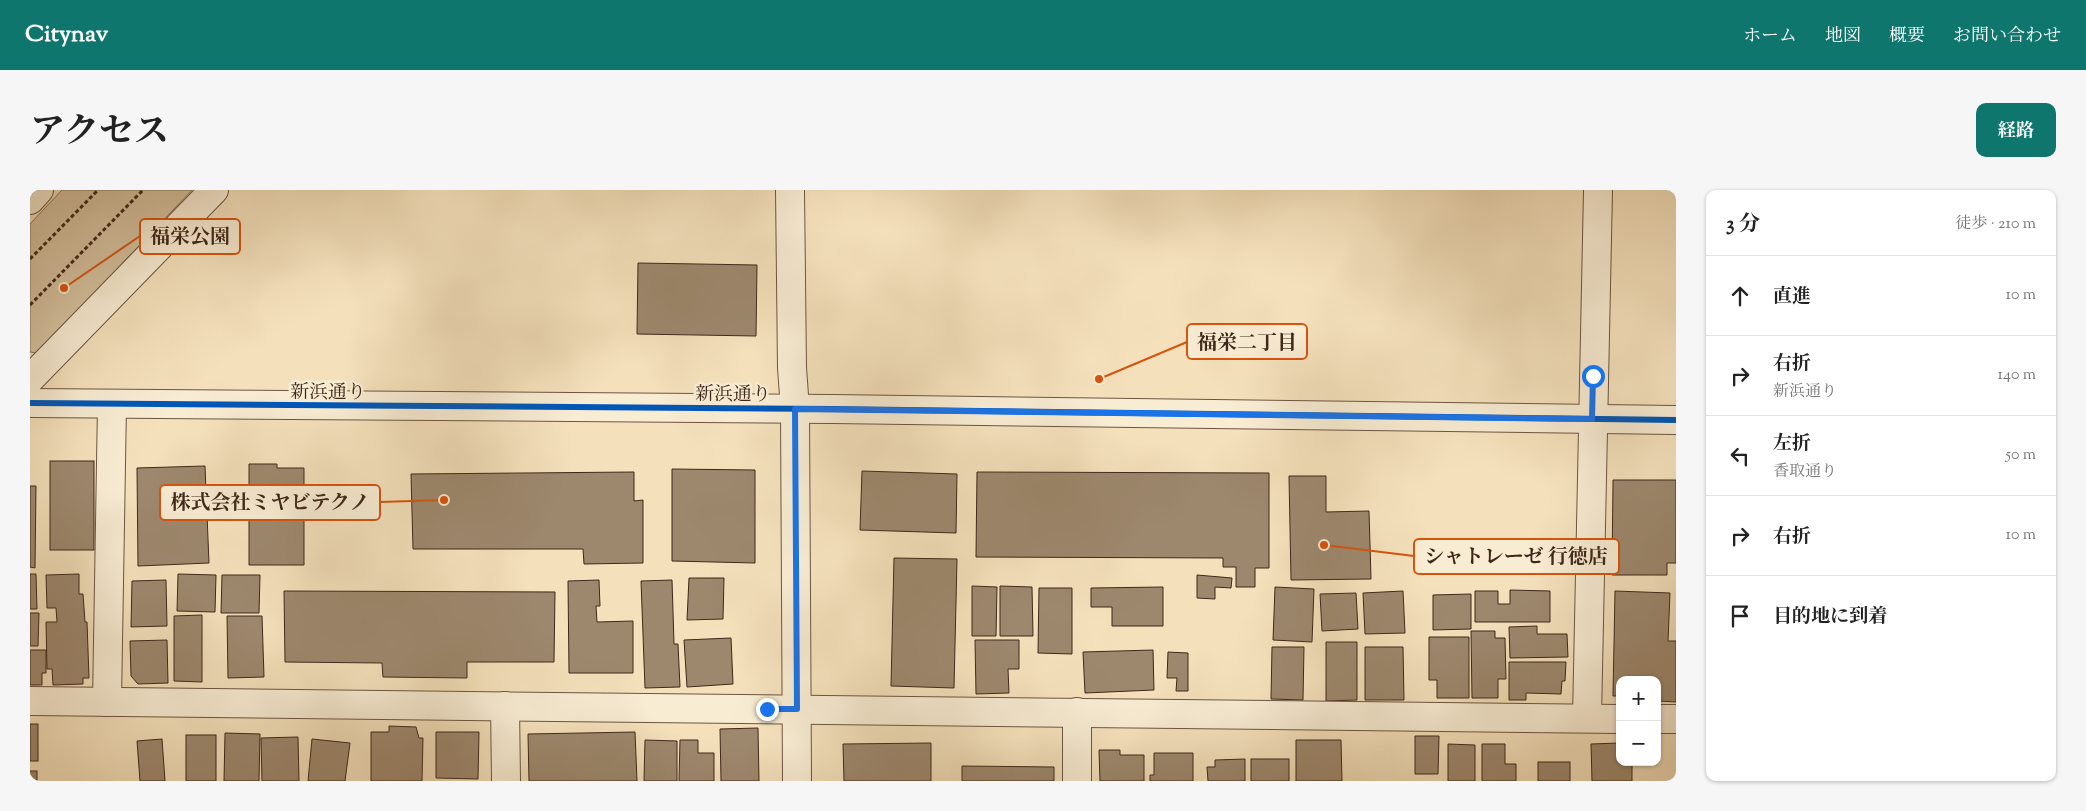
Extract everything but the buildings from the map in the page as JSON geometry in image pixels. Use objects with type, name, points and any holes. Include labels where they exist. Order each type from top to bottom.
[{"type":"street","points":[[30,200],[39,190]]},
{"type":"street","points":[[30,379],[214,190]]},
{"type":"street","points":[[790,190],[792,368],[795,409],[797,781]]},
{"type":"street","points":[[1587,718],[1598,190]]},
{"type":"street","name":"新浜通り","points":[[30,403],[795,409],[1676,420]]},
{"type":"street","points":[[107,702],[112,404]]},
{"type":"street","points":[[30,701],[1616,719]]},
{"type":"street","points":[[505,706],[506,781]]},
{"type":"street","points":[[1077,712],[1077,781]]},
{"type":"street","points":[[1661,719],[1676,719]]},
{"type":"path","points":[[30,259],[98,190]]},
{"type":"path","points":[[30,305],[142,190]]},
{"type":"shaded area","points":[[62,190],[192,190],[37,353],[30,352],[30,224]]},
{"type":"cycle path","points":[[30,403],[832,409],[1676,420]]},
{"type":"place","name":"福栄公園","points":[[64,288]]},
{"type":"place","name":"福栄二丁目","points":[[1099,379]]},
{"type":"place","name":"株式会社ミヤビテクノ","points":[[444,500]]},
{"type":"place","name":"シャトレーゼ 行徳店","points":[[1324,545]]},
{"type":"route","points":[[767,709],[797,709],[795,409],[1592,419],[1593,376]]}]
